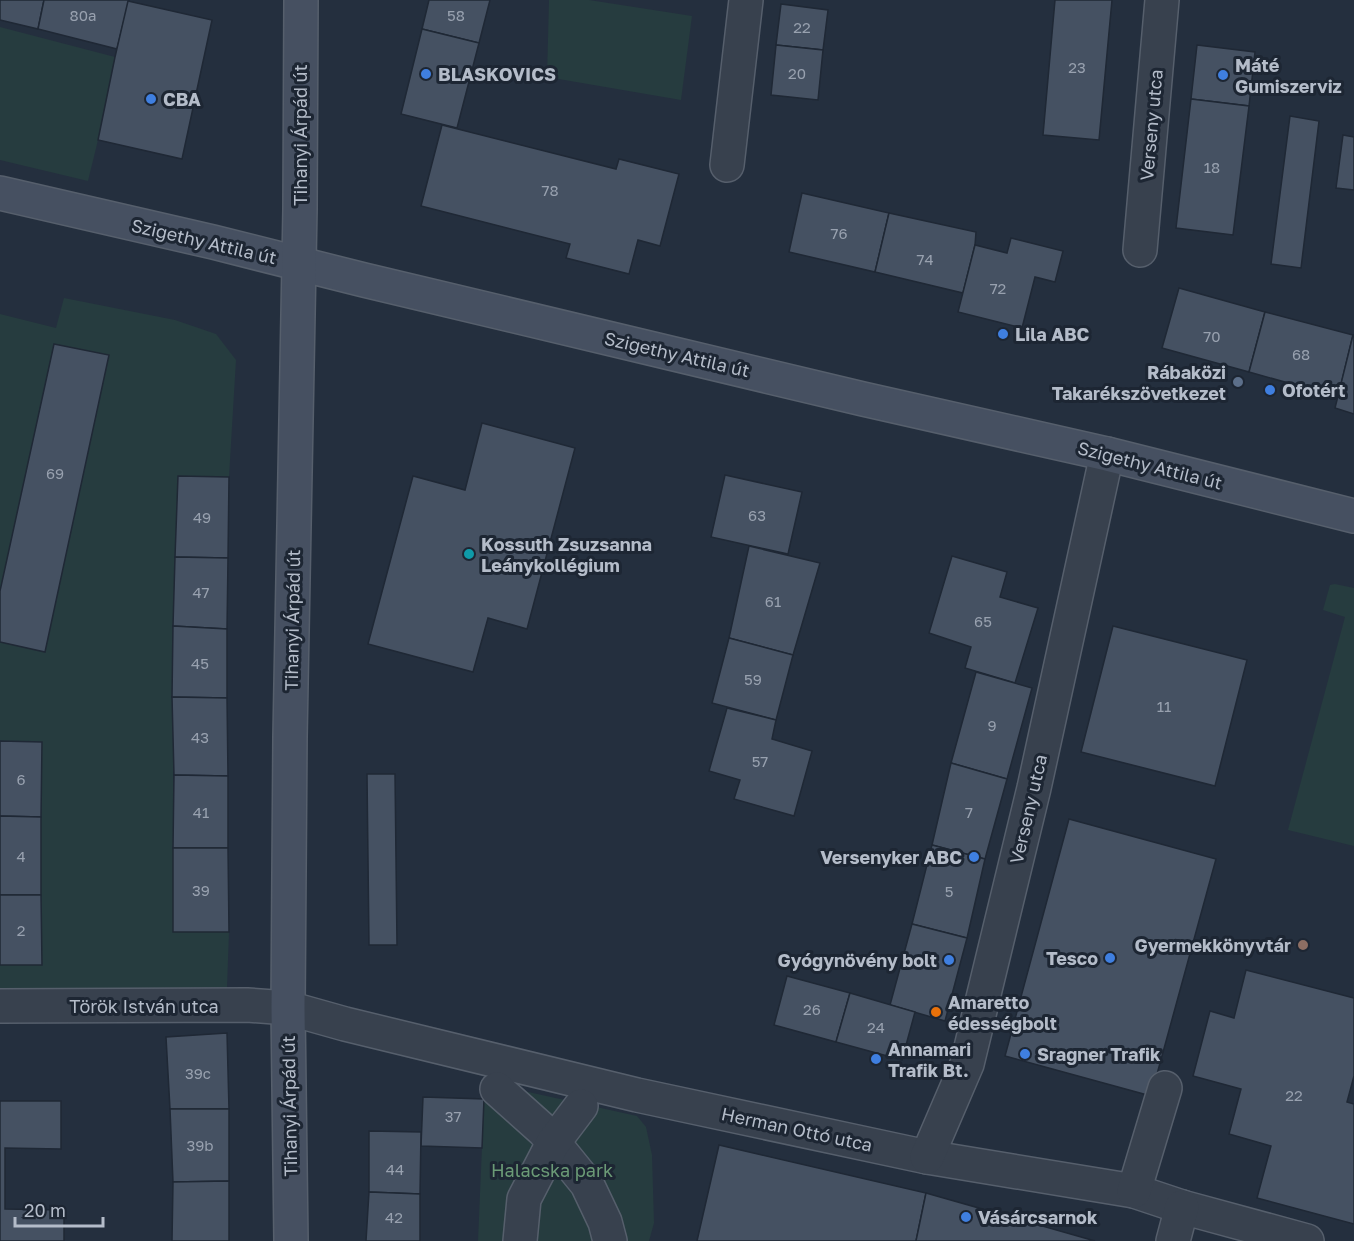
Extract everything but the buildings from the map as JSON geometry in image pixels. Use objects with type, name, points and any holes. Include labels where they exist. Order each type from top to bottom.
[{"type":"street","name":"Tihanyi Árpád út","points":[[291,1241],[288,1008],[300,0]]},
{"type":"street","points":[[727,165],[746,0]]},
{"type":"street","name":"Verseny utca","points":[[1140,250],[1162,0]]},
{"type":"street","name":"Szigethy Attila út","points":[[0,193],[852,396],[1107,454],[1354,516]]},
{"type":"street","name":"Verseny utca","points":[[927,1157],[967,1064],[1034,788],[1107,454]]},
{"type":"street","name":"Török István utca","points":[[0,1006],[247,1005],[288,1008]]},
{"type":"street","name":"Herman Ottó utca","points":[[288,1008],[637,1095],[927,1157],[1134,1191],[1182,1207],[1307,1241]]},
{"type":"street","points":[[1134,1191],[1165,1088]]},
{"type":"street","points":[[497,1089],[544,1131],[587,1184],[605,1222],[610,1241]]},
{"type":"street","points":[[520,1241],[524,1199],[553,1143],[581,1106]]},
{"type":"street","points":[[1173,1241],[1182,1207]]},
{"type":"green space","points":[[549,0],[589,0],[692,16],[681,100],[547,77]]},
{"type":"green space","points":[[0,27],[115,57],[88,181],[0,160]]},
{"type":"green space","points":[[64,298],[175,320],[216,334],[236,360],[229,477],[178,477],[173,626],[173,932],[229,932],[227,988],[0,990],[0,314],[56,328]]},
{"type":"green space","points":[[1330,585],[1354,588],[1354,846],[1288,830],[1345,617],[1323,610]]},
{"type":"green space","name":"Halacska park","points":[[488,1083],[637,1116],[646,1127],[652,1155],[654,1223],[649,1241],[478,1241],[484,1099]]},
{"type":"place","name":"BLASKOVICS","points":[[426,74]]},
{"type":"place","name":"Máté Gumiszerviz","points":[[1223,75]]},
{"type":"place","name":"CBA","points":[[151,99]]},
{"type":"place","name":"Lila ABC","points":[[1003,334]]},
{"type":"place","name":"Rábaközi Takarékszövetkezet","points":[[1238,382]]},
{"type":"place","name":"Ofotért","points":[[1270,390]]},
{"type":"place","name":"Kossuth Zsuzsanna Leánykollégium","points":[[469,554]]},
{"type":"place","name":"Versenyker ABC","points":[[974,857]]},
{"type":"place","name":"Gyermekkönyvtár","points":[[1303,945]]},
{"type":"place","name":"Tesco","points":[[1110,958]]},
{"type":"place","name":"Gyógynövény bolt","points":[[949,960]]},
{"type":"place","name":"Amaretto édességbolt","points":[[936,1012]]},
{"type":"place","name":"Sragner Trafik","points":[[1025,1054]]},
{"type":"place","name":"Annamari Trafik Bt.","points":[[876,1059]]},
{"type":"place","name":"Vásárcsarnok","points":[[966,1217]]}]
